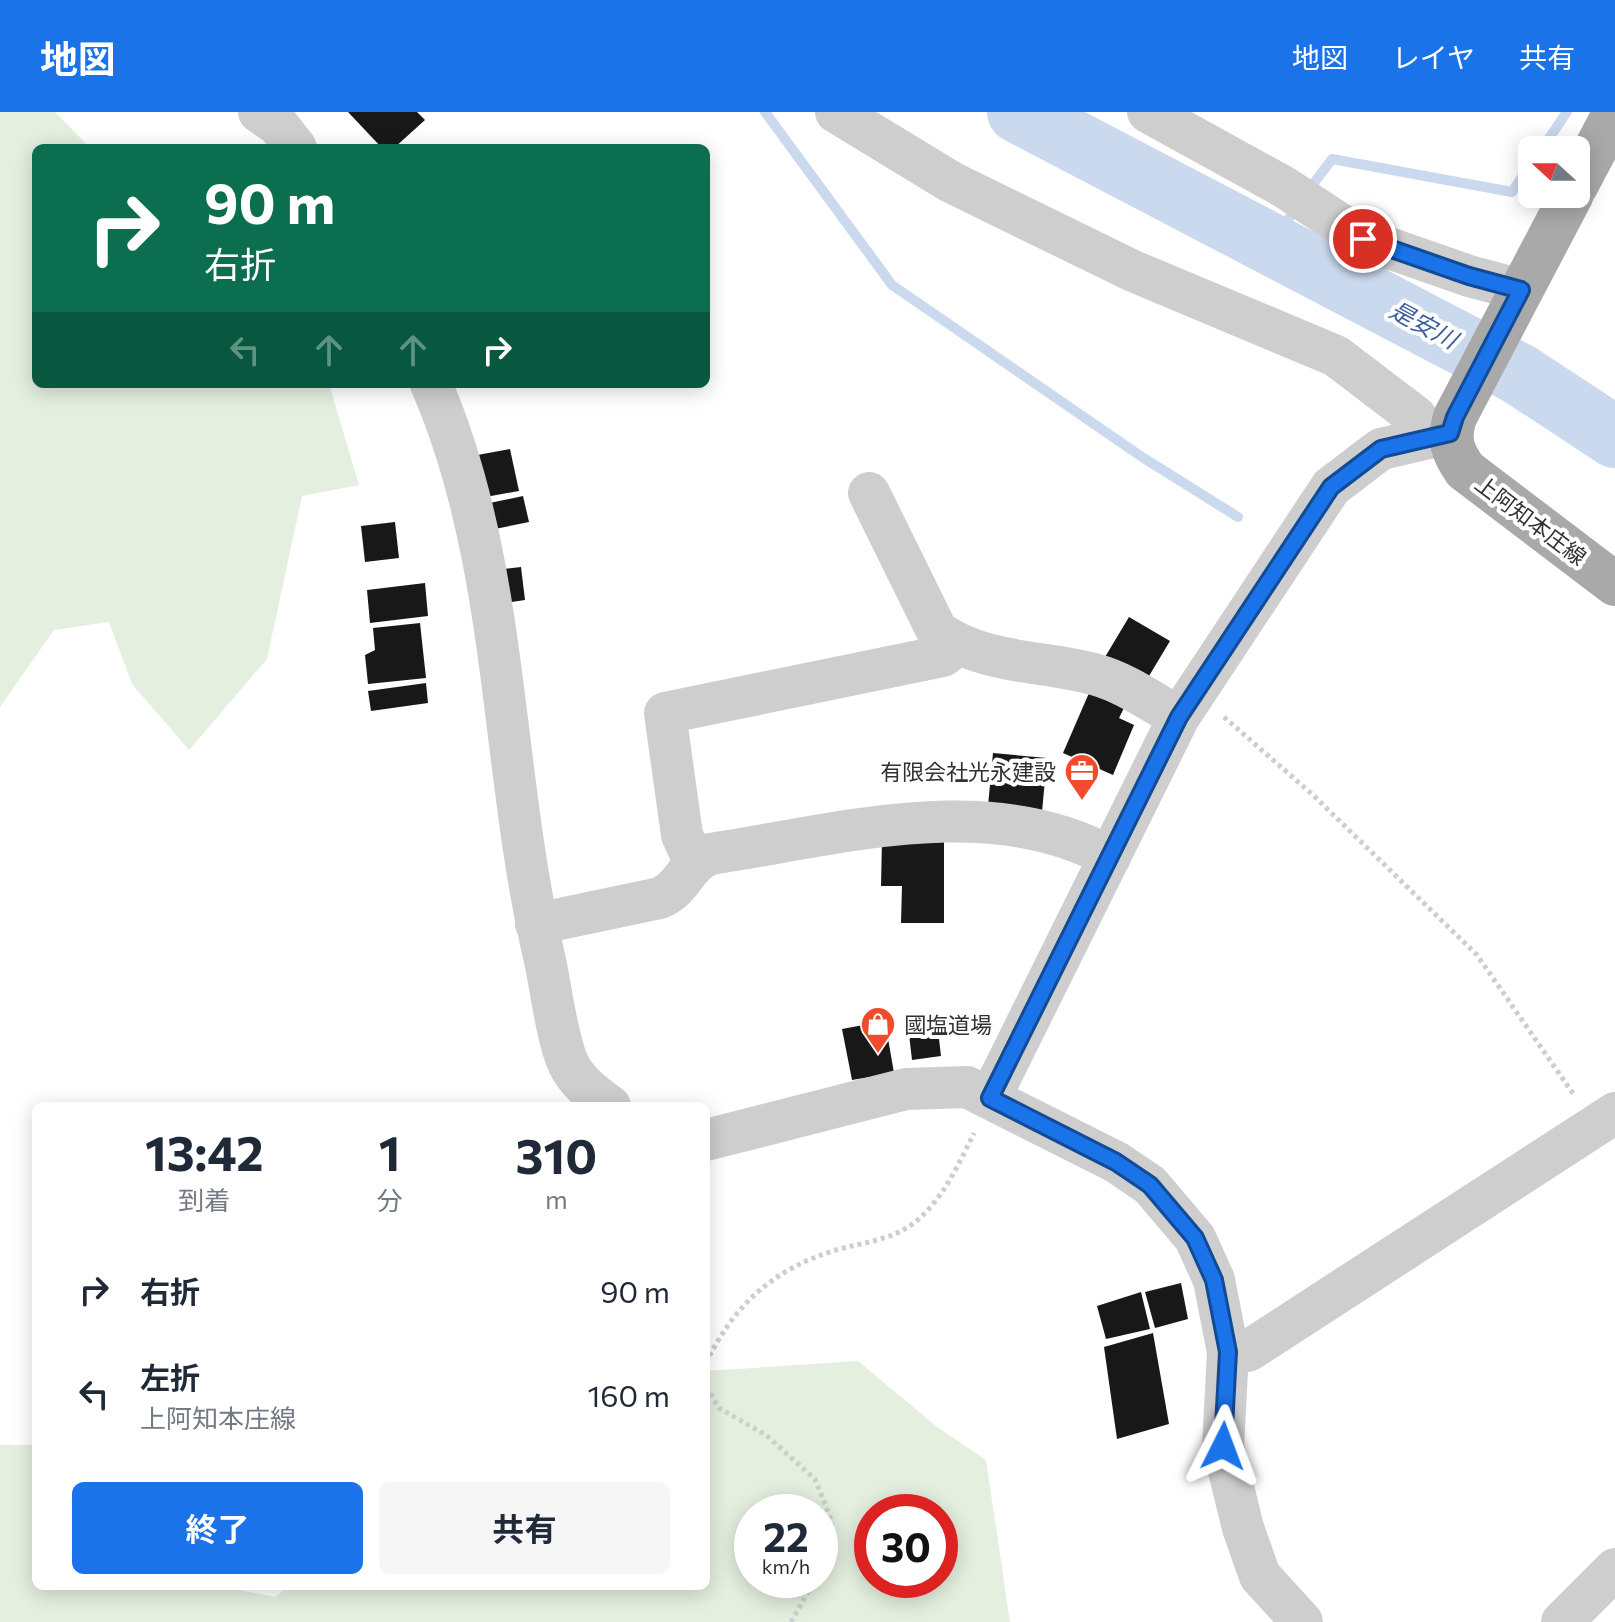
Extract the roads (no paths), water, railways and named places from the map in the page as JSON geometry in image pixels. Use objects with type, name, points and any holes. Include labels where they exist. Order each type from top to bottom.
[{"type":"main road","points":[[1590,159],[1615,112]]},
{"type":"main road","points":[[1443,425],[1565,208]]},
{"type":"main road","name":"上阿知本庄線","points":[[1443,425],[1451,449],[1465,470],[1615,584]]},
{"type":"street","points":[[259,112],[278,125],[293,144]]},
{"type":"street","points":[[836,112],[951,182],[1133,271],[1336,356],[1416,417],[1443,425]]},
{"type":"street","points":[[1148,112],[1284,187],[1363,239],[1469,276],[1515,301]]},
{"type":"street","points":[[433,388],[447,421],[481,554],[536,924],[568,1063],[588,1090],[604,1102]]},
{"type":"street","points":[[990,1098],[1186,706],[1331,487],[1381,449],[1443,425]]},
{"type":"street","points":[[869,493],[937,631],[956,645],[990,655],[1096,675],[1186,706]]},
{"type":"street","points":[[694,861],[682,835],[665,713],[943,656],[956,645]]},
{"type":"street","points":[[536,924],[660,898],[677,890],[694,861],[710,854],[934,822],[1037,827],[1079,840],[1110,857]]},
{"type":"street","points":[[710,1139],[906,1089],[967,1087],[1116,1162],[1150,1185],[1195,1238],[1214,1280],[1228,1352],[1223,1446],[1243,1528],[1260,1576],[1302,1622]]},
{"type":"street","points":[[1228,1352],[1248,1351],[1605,1119]]},
{"type":"street","points":[[1562,1622],[1615,1569]]},
{"type":"waterway","points":[[765,112],[892,285],[1142,457],[1238,517]]},
{"type":"waterway","name":"是安川","points":[[1018,112],[1519,374],[1615,437]]},
{"type":"waterway","name":"是安川","points":[[1551,136],[1567,112]]},
{"type":"waterway","name":"是安川","points":[[1308,191],[1332,159],[1512,192],[1518,183]]},
{"type":"waterway","name":"是安川","points":[[1271,243],[1297,207]]},
{"type":"place","name":"有限会社光永建設","points":[[1082,802]]},
{"type":"place","name":"國塩道場","points":[[878,1055]]}]
